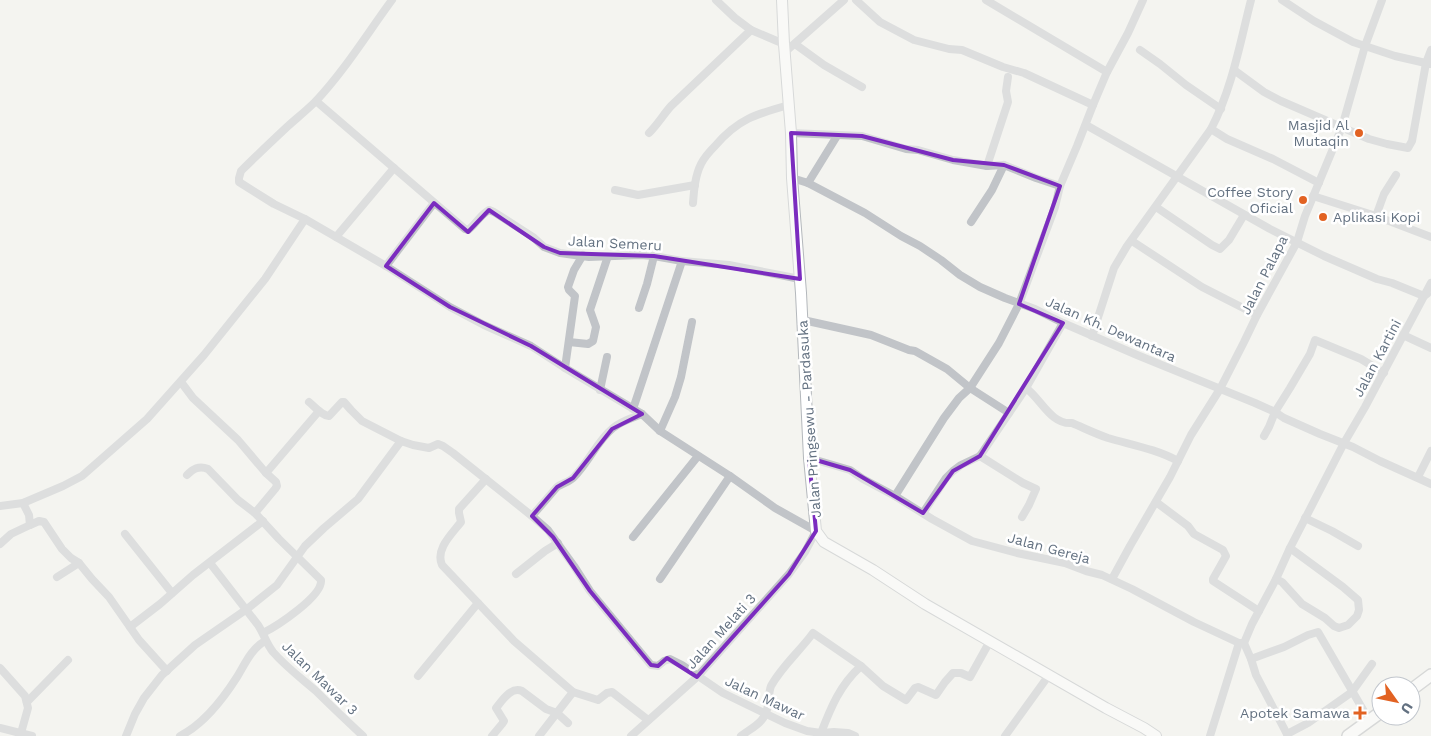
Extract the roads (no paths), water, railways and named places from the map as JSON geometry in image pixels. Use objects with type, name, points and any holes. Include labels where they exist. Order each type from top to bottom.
[{"type":"highway","points":[[1348,736],[1369,720]]},
{"type":"main road","name":"Jalan Pringsewu - Pardasuka","points":[[782,0],[791,133],[792,178],[803,320],[809,458],[816,531],[824,542],[873,570],[925,604],[1106,708],[1142,732],[1156,736]]},
{"type":"street","points":[[392,0],[353,55],[316,101],[247,165],[238,178],[239,182],[274,204],[305,219],[386,266],[450,307],[531,346],[642,414],[660,431],[730,476],[775,508],[816,531]]},
{"type":"street","points":[[716,0],[751,30],[784,48],[795,44],[844,0]]},
{"type":"street","points":[[856,0],[880,22],[914,40],[949,49],[962,50],[1003,67],[1024,73],[1093,105]]},
{"type":"street","points":[[986,0],[1107,72]]},
{"type":"street","points":[[895,496],[944,418],[959,398],[970,388],[999,343],[1019,304],[1055,207],[1060,186],[1093,105],[1107,72],[1143,0]]},
{"type":"street","points":[[1092,336],[1114,268],[1127,246],[1211,128],[1221,109],[1234,70],[1251,0]]},
{"type":"street","points":[[1282,0],[1314,21],[1353,42],[1395,56],[1429,64]]},
{"type":"street","name":"Jalan Palapa","points":[[1112,580],[1220,388],[1297,242],[1342,127],[1365,46],[1382,0]]},
{"type":"street","points":[[649,133],[671,106],[751,30]]},
{"type":"street","points":[[795,44],[824,65],[862,87]]},
{"type":"street","points":[[1140,50],[1186,86],[1221,109]]},
{"type":"street","points":[[1234,70],[1264,92],[1342,127],[1387,144],[1408,148],[1412,141],[1431,50]]},
{"type":"street","points":[[987,166],[1008,102],[1006,91],[1008,77]]},
{"type":"street","name":"Jalan Semeru","points":[[316,101],[465,229],[468,230],[472,227],[489,210],[533,237],[544,247],[560,253],[589,257],[654,256],[682,261],[729,265],[800,278]]},
{"type":"street","points":[[693,203],[695,185],[701,164],[724,135],[742,121],[759,113],[789,105]]},
{"type":"street","points":[[1086,125],[1244,215],[1324,256],[1377,279],[1428,293]]},
{"type":"street","points":[[1211,128],[1232,142],[1273,159],[1319,183]]},
{"type":"street","points":[[791,133],[862,136],[953,160],[987,166],[1004,165],[1060,186]]},
{"type":"street","points":[[808,183],[837,136]]},
{"type":"street","points":[[971,222],[992,190],[1004,165]]},
{"type":"street","points":[[336,237],[394,168]]},
{"type":"street","points":[[1376,216],[1384,194],[1396,175]]},
{"type":"street","name":"Jalan Kh. Dewantara","points":[[792,178],[808,183],[844,202],[920,246],[969,281],[1092,336],[1275,412],[1284,418],[1344,443],[1431,484]]},
{"type":"street","points":[[615,190],[638,195],[695,185]]},
{"type":"street","points":[[1314,196],[1376,216],[1431,237]]},
{"type":"street","points":[[386,266],[434,204]]},
{"type":"street","points":[[1156,207],[1220,249],[1229,240],[1244,215]]},
{"type":"street","points":[[0,506],[23,503],[82,476],[147,420],[265,279],[305,219]]},
{"type":"street","points":[[1132,241],[1202,287],[1257,315]]},
{"type":"street","points":[[565,368],[576,296],[568,287],[574,270],[583,255]]},
{"type":"street","points":[[569,342],[588,344],[593,341],[596,328],[590,310],[608,256]]},
{"type":"street","points":[[639,308],[654,256]]},
{"type":"street","points":[[633,409],[682,261]]},
{"type":"street","name":"Jalan Kartini","points":[[1210,736],[1242,643],[1344,443],[1428,293],[1431,283]]},
{"type":"street","points":[[803,320],[871,335],[915,351],[948,369],[970,388],[1009,413]]},
{"type":"street","points":[[660,431],[675,397],[681,377],[692,322]]},
{"type":"street","points":[[923,513],[946,478],[953,471],[980,456],[1026,388],[1063,323]]},
{"type":"street","points":[[1403,335],[1431,348]]},
{"type":"street","points":[[1264,436],[1275,412],[1310,354],[1316,340],[1361,359],[1384,373]]},
{"type":"street","points":[[600,390],[607,357]]},
{"type":"street","points":[[180,382],[194,398],[228,429],[276,482],[277,486],[255,513]]},
{"type":"street","points":[[1026,388],[1059,422],[1072,423],[1108,438],[1149,448],[1178,461]]},
{"type":"street","points":[[309,402],[319,411],[329,416],[344,402],[362,421],[401,441],[413,446],[429,448],[438,444],[443,446],[532,516],[548,530],[558,543],[516,574]]},
{"type":"street","points":[[266,473],[319,411]]},
{"type":"street","points":[[532,516],[557,487],[573,478],[612,429],[642,414]]},
{"type":"street","points":[[126,736],[144,698],[167,671],[195,645],[277,585],[305,546],[358,499],[401,441]]},
{"type":"street","points":[[1418,477],[1431,451]]},
{"type":"street","points":[[633,537],[698,456]]},
{"type":"street","points":[[980,456],[1036,489],[1022,517]]},
{"type":"street","name":"Jalan Gereja","points":[[809,458],[850,470],[972,541],[1065,563],[1112,580],[1194,622],[1242,643]]},
{"type":"street","points":[[180,736],[188,732],[213,709],[264,637],[308,602],[321,586],[321,580],[298,556],[208,469],[201,467],[193,469],[187,475]]},
{"type":"street","points":[[660,578],[730,476]]},
{"type":"street","points":[[486,479],[461,506],[458,512],[461,522],[442,548],[440,560],[442,565],[514,640],[573,692],[598,700],[607,692],[612,692],[648,720]]},
{"type":"street","points":[[1156,502],[1188,526],[1194,534],[1224,550],[1226,556],[1213,579],[1214,581],[1258,611]]},
{"type":"street","points":[[23,503],[29,515],[30,525]]},
{"type":"street","points":[[1305,518],[1358,546]]},
{"type":"street","points":[[0,544],[11,534],[39,520],[44,522],[62,548],[71,558],[79,562],[109,597],[139,640],[167,671]]},
{"type":"street","points":[[130,627],[193,575],[263,522]]},
{"type":"street","name":"Jalan Melati 3","points":[[631,736],[698,677],[789,574],[805,552],[816,531]]},
{"type":"street","points":[[125,534],[172,592]]},
{"type":"street","name":"Jalan Mawar","points":[[558,543],[590,591],[651,665],[658,666],[670,659],[723,693],[806,733],[821,734],[834,732],[848,733],[855,736]]},
{"type":"street","points":[[1276,579],[1282,582],[1302,604],[1334,626],[1339,628],[1348,625],[1357,616],[1359,610],[1358,600],[1290,548]]},
{"type":"street","points":[[57,577],[79,562]]},
{"type":"street","name":"Jalan Mawar 3","points":[[210,563],[287,666],[363,736]]},
{"type":"street","points":[[418,676],[478,603]]},
{"type":"street","points":[[1251,659],[1318,632],[1369,720]]},
{"type":"street","points":[[741,736],[758,724],[766,714],[770,688],[784,667],[813,633],[861,666],[883,686],[906,700],[915,688],[918,687],[936,695],[953,673],[962,672],[970,676],[990,641]]},
{"type":"street","points":[[1242,643],[1287,735],[1352,692],[1372,664]]},
{"type":"street","points":[[27,702],[68,660]]},
{"type":"street","points":[[821,734],[840,691],[861,666]]},
{"type":"street","points":[[0,668],[22,691],[27,702],[28,708],[21,733]]},
{"type":"street","points":[[1005,736],[1049,675]]},
{"type":"street","points":[[492,736],[504,721],[496,708],[514,689],[522,691],[546,709],[556,713],[568,722]]},
{"type":"street","points":[[539,736],[573,692]]},
{"type":"street","points":[[0,728],[32,736]]},
{"type":"place","name":"Masjid Al Mutaqin","points":[[1359,133]]},
{"type":"place","name":"Coffee Story Oficial","points":[[1303,200]]},
{"type":"place","name":"Aplikasi Kopi","points":[[1323,217]]},
{"type":"place","name":"Apotek Samawa","points":[[1360,713]]}]
